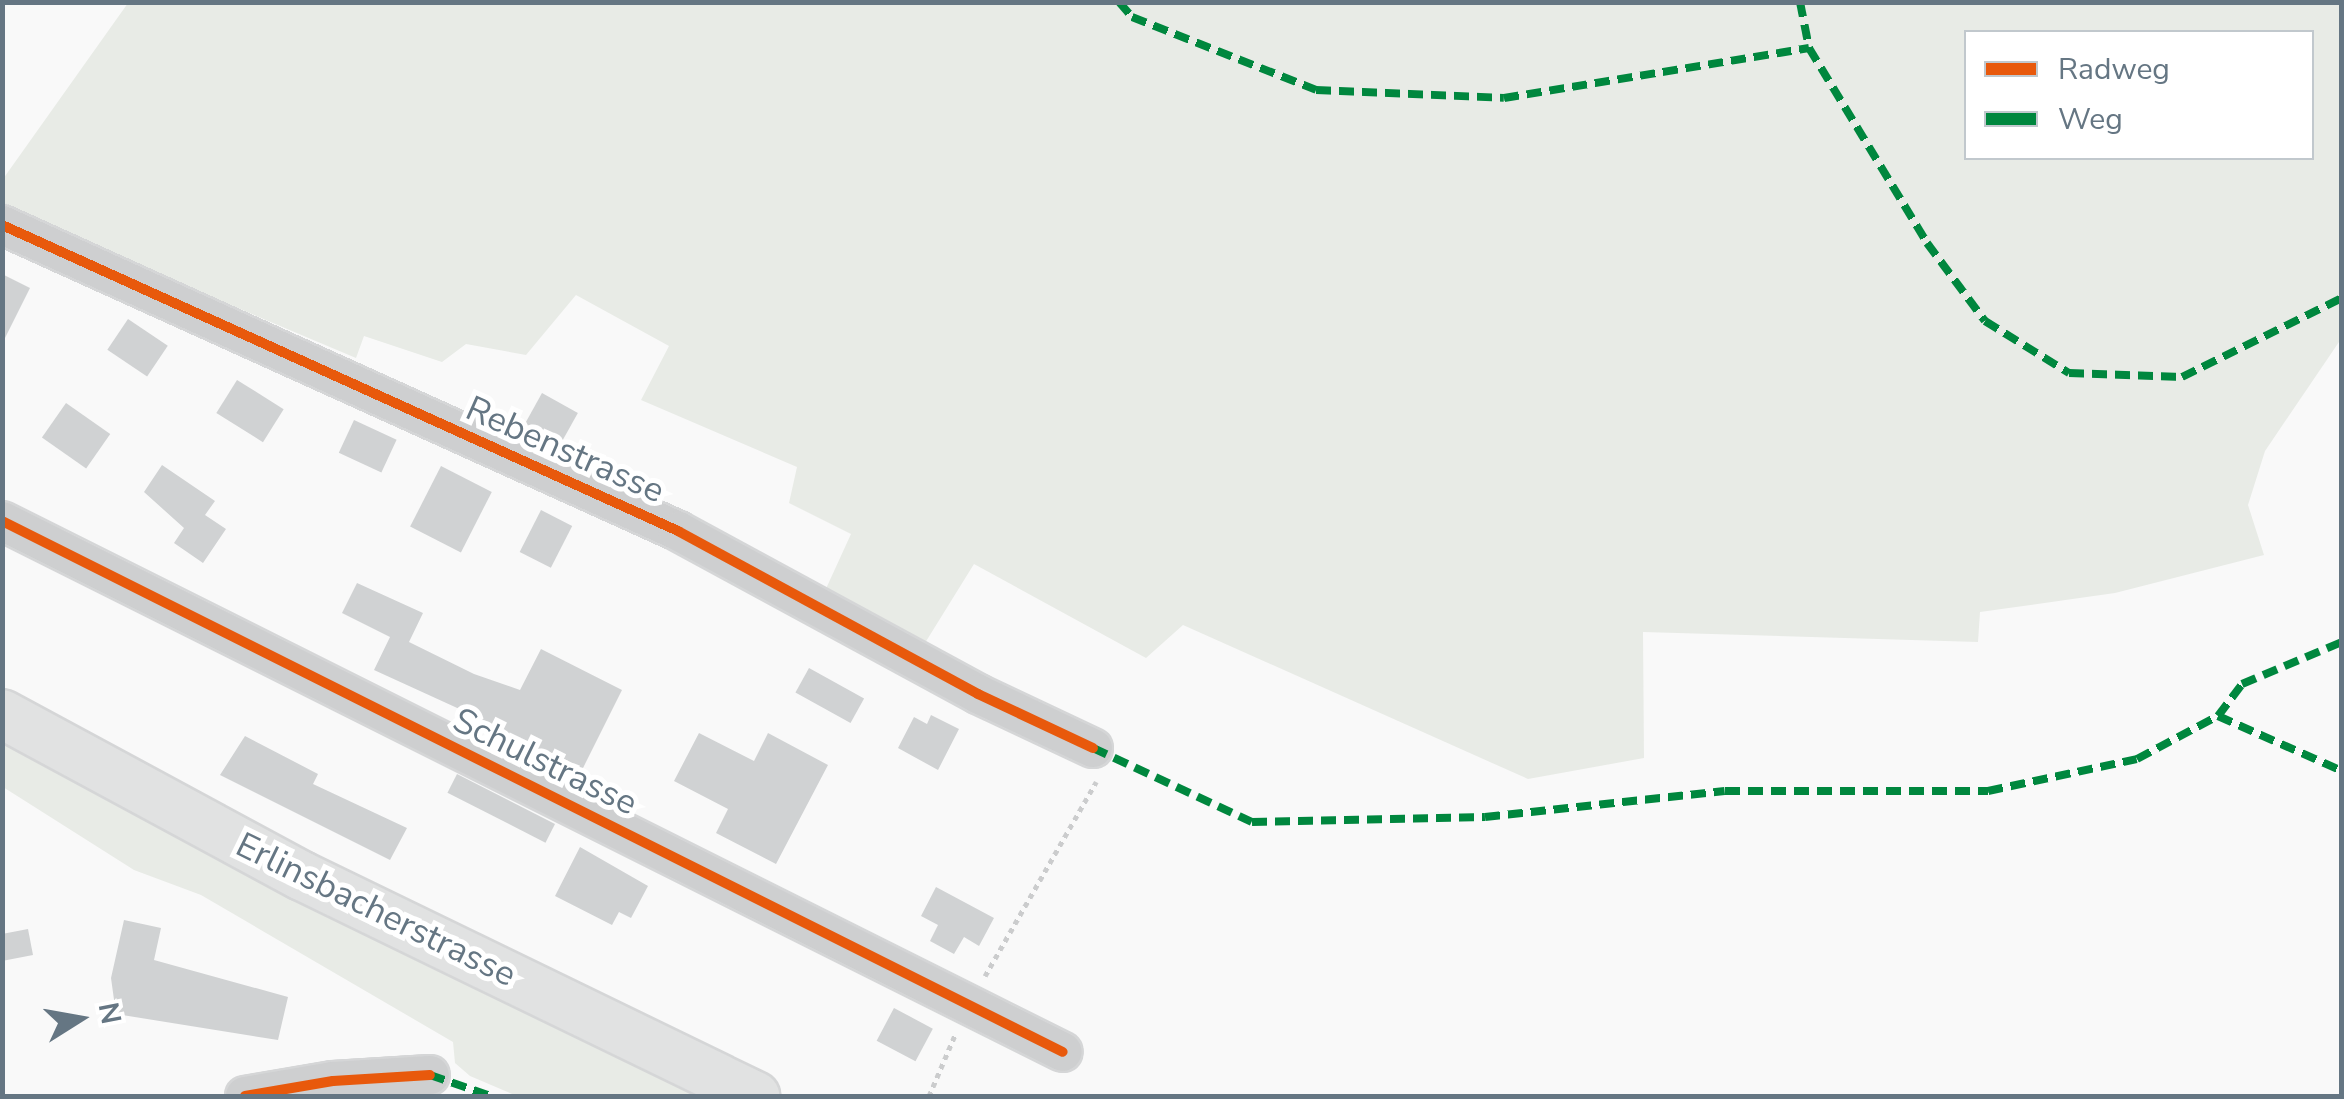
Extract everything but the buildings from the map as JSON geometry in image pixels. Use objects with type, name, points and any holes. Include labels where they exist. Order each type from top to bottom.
[{"type":"main road","name":"Erlinsbacherstrasse","points":[[2,714],[302,876],[755,1096]]},
{"type":"street","name":"Rebenstrasse","points":[[2,225],[678,531],[1098,759]]},
{"type":"street","name":"Schulstrasse","points":[[2,521],[1063,1052]]},
{"type":"street","points":[[245,1096],[333,1081],[430,1075]]},
{"type":"path","points":[[929,1096],[968,1005],[1098,759]]},
{"type":"shaded area","points":[[128,3],[2341,3],[2341,339],[2265,451],[2248,505],[2264,555],[2115,593],[1980,612],[1978,642],[1643,632],[1644,758],[1528,779],[1183,625],[1146,658],[974,564],[925,643],[824,593],[851,534],[789,503],[797,467],[641,400],[669,346],[576,295],[526,355],[466,344],[442,362],[364,336],[356,358],[3,209],[3,179]]},
{"type":"shaded area","points":[[2,729],[726,1096],[517,1096],[470,1076],[455,1063],[453,1042],[201,895],[134,870],[3,787]]},
{"type":"marked path","points":[[1119,2],[1132,17],[1316,90],[1504,98],[1809,48]]},
{"type":"marked path","points":[[1800,2],[1809,48],[1927,243],[1985,321],[2069,373],[2182,377],[2342,298]]},
{"type":"marked path","points":[[1093,748],[1252,822],[1485,817],[1725,791],[1988,791],[2137,759],[2218,716],[2242,684],[2342,642]]},
{"type":"marked path","points":[[2218,716],[2342,771]]},
{"type":"marked path","points":[[430,1075],[491,1096]]},
{"type":"cycle path","points":[[2,225],[678,531],[978,694],[1093,748]]},
{"type":"cycle path","points":[[2,521],[1063,1052]]},
{"type":"cycle path","points":[[245,1096],[333,1081],[430,1075]]}]
